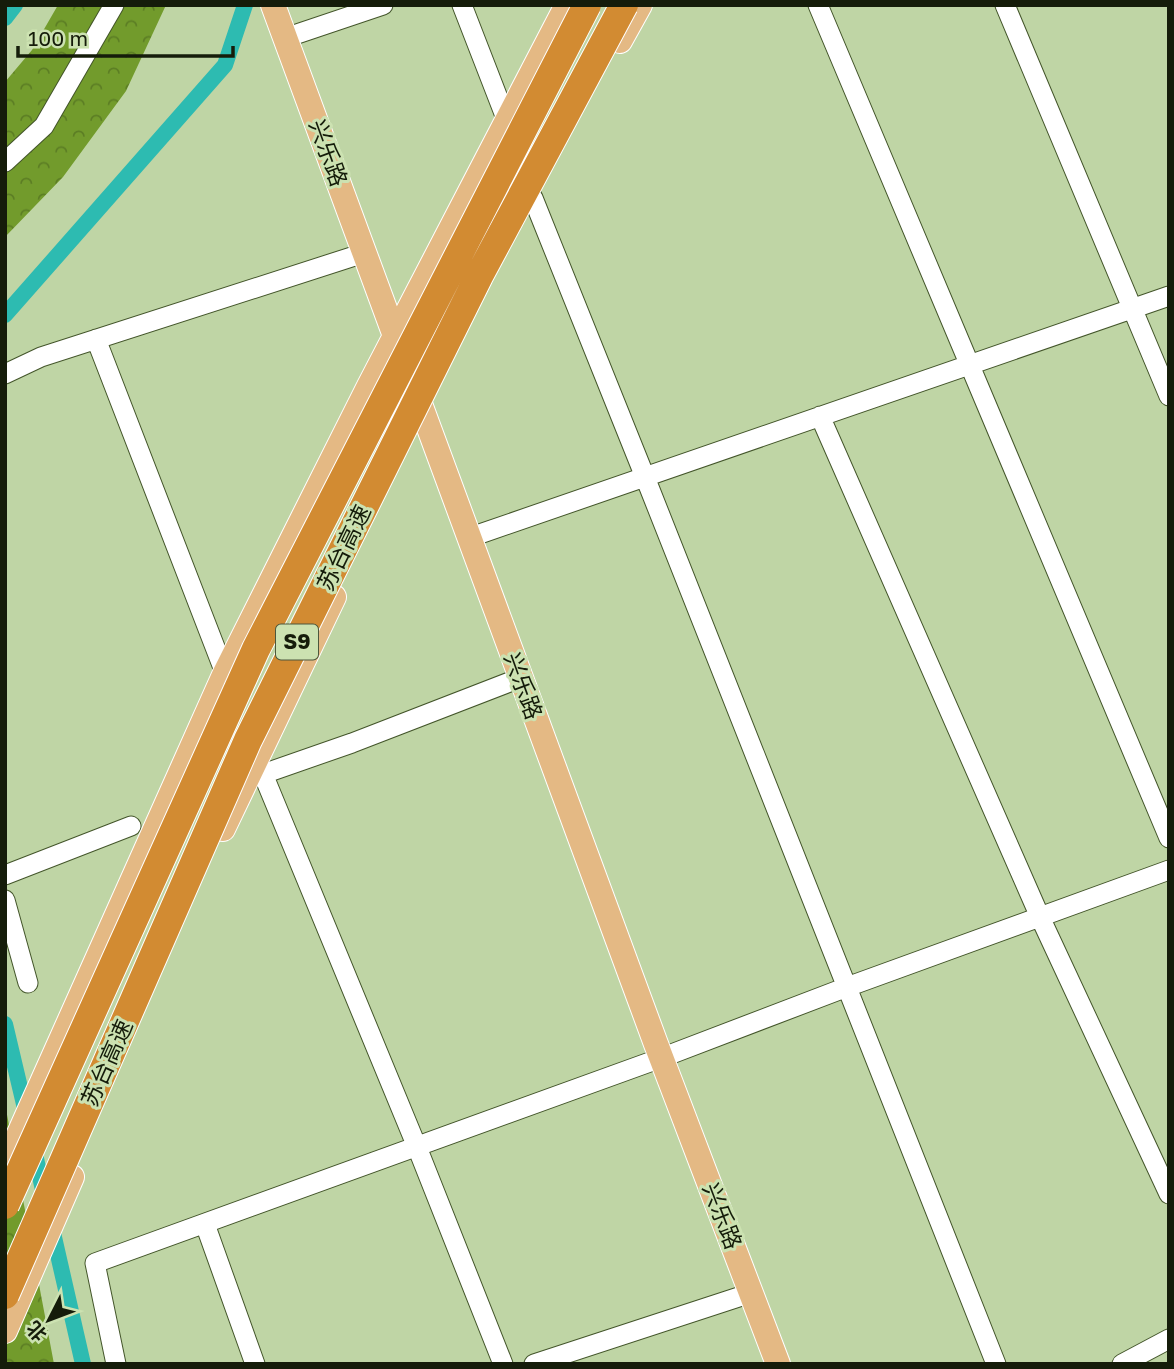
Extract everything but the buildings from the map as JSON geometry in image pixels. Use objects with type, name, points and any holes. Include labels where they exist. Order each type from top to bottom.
[{"type":"highway","name":"苏台高速","points":[[5,1205],[256,649],[587,5]]},
{"type":"highway","name":"苏台高速","points":[[5,1295],[248,740],[479,276],[624,5]]},
{"type":"main road","name":"兴乐路","points":[[273,5],[661,1058],[778,1364]]},
{"type":"main road","points":[[5,1165],[225,673],[567,5]]},
{"type":"main road","points":[[5,1331],[212,853],[376,511],[533,198],[640,5]]},
{"type":"street","points":[[5,162],[44,126],[114,5]]},
{"type":"street","points":[[285,38],[383,5]]},
{"type":"street","points":[[462,5],[507,121]]},
{"type":"street","points":[[818,5],[1169,838]]},
{"type":"street","points":[[1005,5],[1169,396]]},
{"type":"street","points":[[533,198],[996,1364]]},
{"type":"street","points":[[5,374],[41,357],[364,253]]},
{"type":"street","points":[[468,538],[1169,296]]},
{"type":"street","points":[[96,339],[225,673]]},
{"type":"street","points":[[820,416],[1040,917],[1169,1194]]},
{"type":"street","points":[[503,1364],[417,1147],[263,774],[352,743],[520,678]]},
{"type":"street","points":[[5,876],[131,826]]},
{"type":"street","points":[[116,1364],[95,1263],[1169,870]]},
{"type":"street","points":[[5,900],[28,983]]},
{"type":"street","points":[[205,1224],[255,1364]]},
{"type":"street","points":[[534,1364],[590,1355],[751,1293]]},
{"type":"street","points":[[1122,1364],[1169,1339]]},
{"type":"green space","points":[[58,5],[166,5],[126,91],[63,177],[5,237],[5,82],[32,50]]},
{"type":"green space","points":[[5,1104],[54,1364],[5,1364]]},
{"type":"waterway","points":[[5,18],[15,5]]},
{"type":"waterway","points":[[5,315],[225,65],[245,5]]},
{"type":"waterway","points":[[5,1024],[27,1117]]},
{"type":"waterway","points":[[33,1145],[45,1199]]},
{"type":"waterway","points":[[51,1224],[83,1364]]}]
